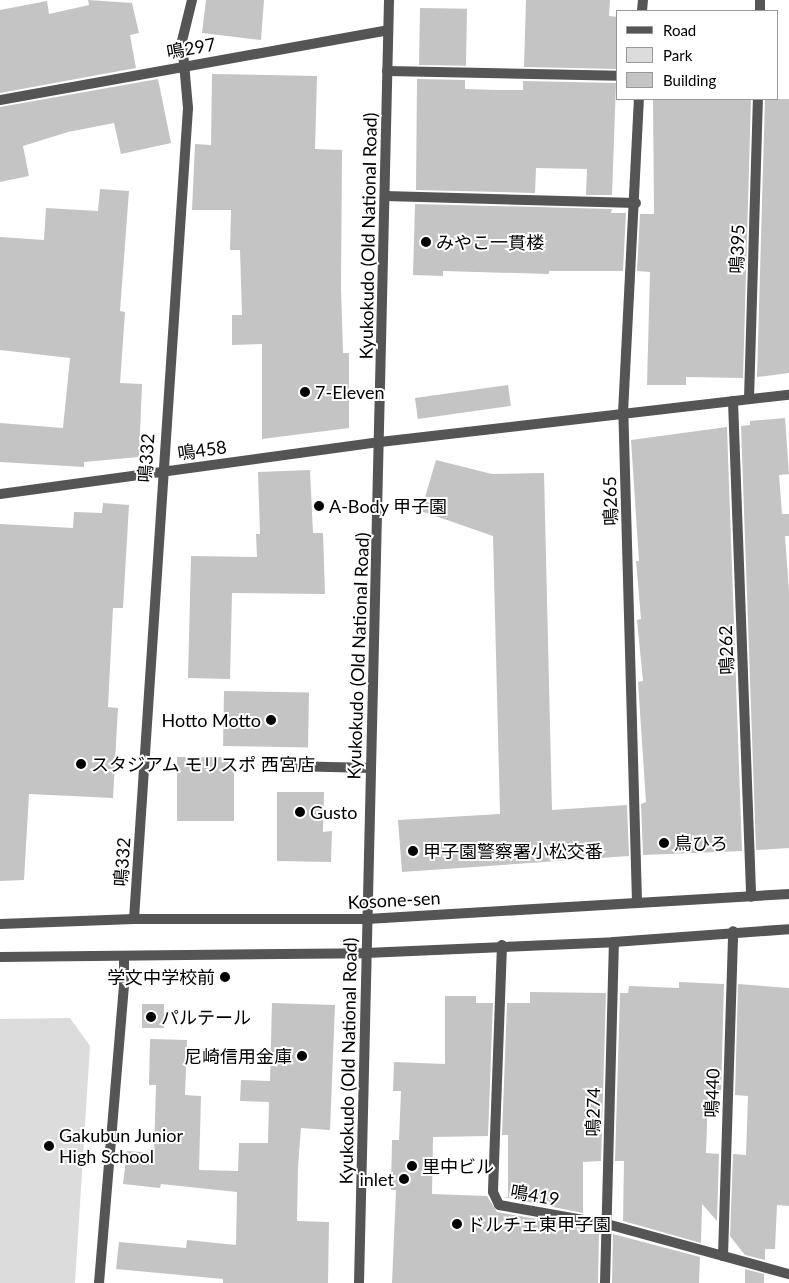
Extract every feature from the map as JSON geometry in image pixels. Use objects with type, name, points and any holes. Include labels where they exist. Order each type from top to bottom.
[{"type":"street","name":"鳴332","points":[[134,919],[161,473],[188,108],[182,41],[192,0]]},
{"type":"street","name":"Kyukokudo (Old National Road)","points":[[359,1283],[389,0]]},
{"type":"street","name":"鳴297","points":[[0,100],[185,65],[388,30]]},
{"type":"street","points":[[387,70],[616,76]]},
{"type":"street","name":"鳴265","points":[[637,902],[624,413],[636,203],[639,100]]},
{"type":"street","name":"鳴395","points":[[749,399],[758,100]]},
{"type":"street","points":[[385,196],[636,203]]},
{"type":"street","name":"鳴458","points":[[0,494],[380,442],[789,395]]},
{"type":"street","name":"鳴262","points":[[734,401],[752,897]]},
{"type":"street","points":[[288,766],[372,768]]},
{"type":"street","name":"Kosone-sen","points":[[0,924],[134,919],[367,919],[789,894]]},
{"type":"street","points":[[0,957],[366,953],[502,945],[614,942],[733,931],[789,929]]},
{"type":"street","name":"鳴440","points":[[723,1256],[733,931]]},
{"type":"street","name":"鳴274","points":[[605,1283],[614,942]]},
{"type":"street","name":"鳴419","points":[[502,945],[493,1192],[499,1205],[607,1224],[789,1274]]},
{"type":"street","points":[[99,1283],[124,985],[124,956]]},
{"type":"green space","name":"Gakubun Junior High School","points":[[70,1018],[90,1046],[75,1283],[0,1283],[0,1019]]},
{"type":"building","points":[[88,0],[132,3],[139,33],[130,35],[136,68],[0,93],[0,10],[47,1],[49,14],[89,5]]},
{"type":"building","points":[[206,0],[264,0],[261,40],[202,33]]},
{"type":"building","points":[[526,0],[610,0],[609,16],[616,17],[616,69],[524,67]]},
{"type":"building","points":[[420,8],[467,9],[466,66],[419,65]]},
{"type":"building","points":[[212,74],[317,76],[315,149],[342,150],[341,289],[343,353],[349,353],[349,428],[262,439],[262,344],[232,345],[232,315],[242,315],[240,250],[230,250],[231,210],[192,210],[195,144],[211,145]]},
{"type":"building","points":[[158,79],[171,143],[121,154],[114,123],[68,132],[23,146],[29,176],[0,182],[0,107]]},
{"type":"building","points":[[417,79],[465,80],[465,89],[496,90],[523,90],[523,81],[616,83],[612,195],[586,195],[587,169],[536,168],[535,193],[416,190]]},
{"type":"building","points":[[789,99],[789,373],[757,377],[765,100]]},
{"type":"building","points":[[653,100],[751,100],[743,378],[686,377],[686,385],[647,385],[650,272],[637,271],[640,214],[654,214]]},
{"type":"building","points":[[100,189],[129,191],[120,311],[125,312],[120,383],[142,384],[139,457],[84,462],[84,467],[0,462],[0,423],[63,428],[70,358],[0,350],[0,237],[44,240],[46,208],[98,211]]},
{"type":"building","points":[[415,204],[612,209],[611,213],[626,213],[623,271],[549,271],[549,274],[443,271],[443,276],[413,275]]},
{"type":"building","points":[[508,385],[511,406],[418,419],[415,398]]},
{"type":"building","points":[[785,418],[789,474],[779,475],[782,514],[789,514],[789,536],[785,536],[789,591],[789,848],[756,850],[741,426],[750,425],[750,421]]},
{"type":"building","points":[[727,427],[742,851],[643,855],[641,804],[646,802],[638,682],[643,681],[637,620],[641,619],[636,561],[639,561],[631,440]]},
{"type":"building","points":[[436,460],[492,474],[544,473],[552,810],[627,805],[629,856],[402,872],[398,820],[500,814],[493,536],[421,511]]},
{"type":"building","points":[[310,470],[313,533],[323,533],[325,594],[232,593],[230,679],[188,678],[191,556],[257,557],[256,534],[260,534],[258,472]]},
{"type":"building","points":[[103,503],[129,505],[123,608],[113,608],[108,707],[118,708],[113,798],[29,794],[24,880],[0,881],[0,524],[73,528],[74,512],[102,513]]},
{"type":"building","points":[[224,691],[309,692],[308,747],[223,746]]},
{"type":"building","points":[[177,757],[234,757],[234,821],[177,821]]},
{"type":"building","name":"Gusto","points":[[277,792],[324,792],[323,832],[332,831],[331,862],[277,861]]},
{"type":"building","points":[[679,982],[724,984],[721,1095],[708,1094],[706,1153],[719,1154],[717,1221],[702,1204],[701,1243],[623,1221],[624,1161],[615,1161],[620,993],[628,993],[629,986],[679,988]]},
{"type":"building","points":[[738,984],[789,988],[789,1206],[777,1205],[775,1249],[765,1249],[765,1260],[745,1255],[730,1236],[733,1154],[746,1155],[748,1096],[735,1095]]},
{"type":"building","points":[[530,992],[606,993],[601,1161],[583,1162],[583,1213],[503,1197],[508,1197],[508,1135],[502,1135],[507,1003],[530,1003]]},
{"type":"building","points":[[445,996],[476,996],[476,1003],[493,1003],[488,1136],[433,1137],[432,1194],[487,1196],[497,1212],[583,1227],[583,1234],[599,1234],[598,1283],[392,1283],[396,1190],[391,1190],[392,1140],[399,1140],[401,1091],[393,1091],[394,1062],[445,1064]]},
{"type":"building","points":[[272,1003],[335,1005],[330,1130],[301,1128],[298,1167],[297,1221],[329,1222],[328,1283],[223,1283],[223,1279],[116,1269],[119,1242],[186,1248],[187,1240],[236,1245],[237,1192],[161,1184],[160,1188],[123,1184],[127,1151],[154,1153],[156,1085],[149,1085],[150,1039],[187,1040],[185,1095],[201,1096],[199,1170],[238,1171],[239,1143],[268,1143],[269,1102],[240,1101],[241,1080],[270,1081]]},
{"type":"building","points":[[142,1004],[164,1004],[164,1028],[142,1028]]},
{"type":"building","points":[[613,1234],[700,1257],[699,1283],[612,1283]]},
{"type":"building","points":[[745,1269],[764,1274],[764,1283],[745,1283]]},
{"type":"place","name":"みやこ一貫楼","points":[[426,242]]},
{"type":"place","name":"7-Eleven","points":[[305,392]]},
{"type":"place","name":"A-Body 甲子園","points":[[319,506]]},
{"type":"place","name":"Hotto Motto","points":[[271,720]]},
{"type":"place","name":"スタジアム モリスポ 西宮店","points":[[81,764]]},
{"type":"place","name":"Gusto","points":[[300,812]]},
{"type":"place","name":"鳥ひろ","points":[[664,843]]},
{"type":"place","name":"甲子園警察署小松交番","points":[[413,851]]},
{"type":"place","name":"学文中学校前","points":[[225,977]]},
{"type":"place","name":"パルテール","points":[[151,1017]]},
{"type":"place","name":"尼崎信用金庫","points":[[302,1056]]},
{"type":"place","name":"Gakubun Junior High School","points":[[49,1146]]},
{"type":"place","name":"里中ビル","points":[[412,1166]]},
{"type":"place","name":"inlet","points":[[404,1179]]},
{"type":"place","name":"ドルチェ東甲子園","points":[[457,1224]]}]
